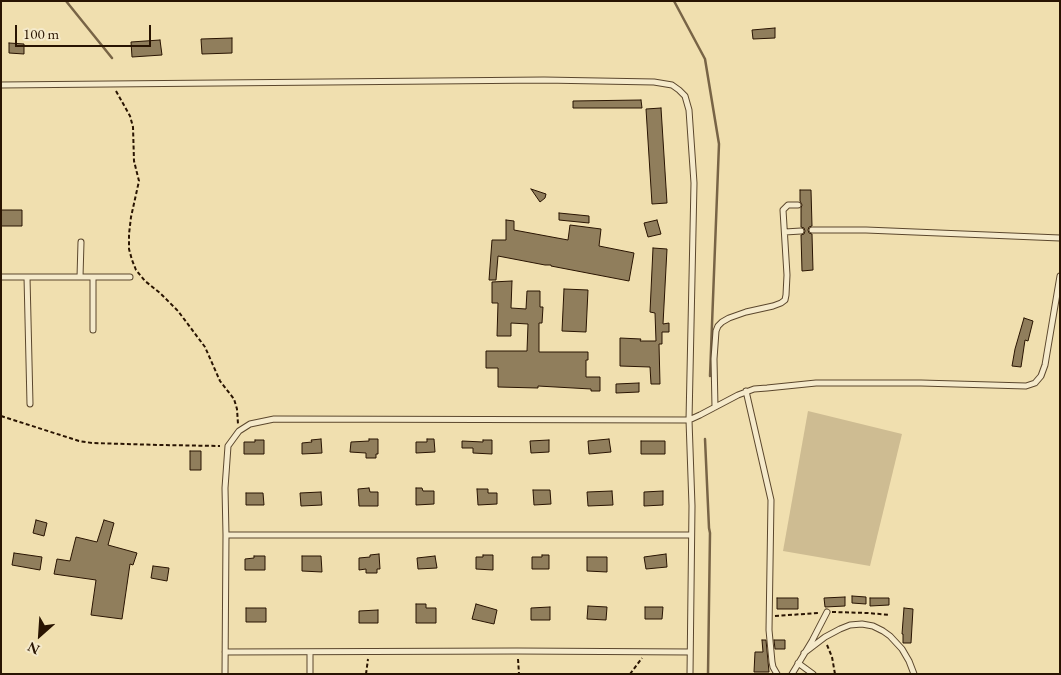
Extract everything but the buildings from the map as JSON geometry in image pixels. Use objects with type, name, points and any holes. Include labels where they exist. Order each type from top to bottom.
[{"type":"lane","points":[[1,85],[544,80],[654,82],[672,85],[679,90],[685,96],[689,110],[694,174],[689,420],[692,506],[690,674]]},
{"type":"lane","points":[[715,407],[714,359],[718,326],[729,318],[781,304],[785,300],[787,275],[783,210],[788,205],[798,204]]},
{"type":"lane","points":[[784,232],[801,230]]},
{"type":"lane","points":[[812,230],[1060,238]]},
{"type":"lane","points":[[80,277],[81,242]]},
{"type":"lane","points":[[225,674],[225,488],[228,446],[239,431],[250,424],[274,419],[689,420],[746,391],[816,383],[1026,386],[1035,384],[1045,365],[1060,276]]},
{"type":"lane","points":[[1,277],[130,277]]},
{"type":"lane","points":[[27,277],[30,404]]},
{"type":"lane","points":[[93,330],[94,277]]},
{"type":"lane","points":[[746,391],[772,500],[769,630],[772,662],[777,674]]},
{"type":"lane","points":[[226,536],[691,535]]},
{"type":"lane","points":[[792,674],[827,612]]},
{"type":"lane","points":[[804,653],[822,639],[840,629],[850,625],[862,624],[883,631],[902,649],[910,661],[914,674]]},
{"type":"lane","points":[[224,652],[690,652]]},
{"type":"lane","points":[[310,652],[310,674]]},
{"type":"lane","points":[[798,663],[813,674]]},
{"type":"path","points":[[112,84],[128,110],[133,127],[134,161],[139,181],[129,234],[129,249],[132,260],[136,270],[178,311],[205,347],[220,381],[234,399],[239,431]]},
{"type":"path","points":[[1,416],[79,441],[107,444],[228,446]]},
{"type":"path","points":[[822,639],[832,657],[835,674]]},
{"type":"path","points":[[517,651],[519,674]]},
{"type":"path","points":[[630,674],[648,651]]},
{"type":"path","points":[[366,674],[368,652]]},
{"type":"shaded area","points":[[808,411],[902,434],[870,566],[783,551]]},
{"type":"waterway","points":[[66,1],[112,58]]},
{"type":"waterway","points":[[674,1],[705,59],[719,144],[710,376]]},
{"type":"waterway","points":[[705,439],[710,533],[708,674]]}]
